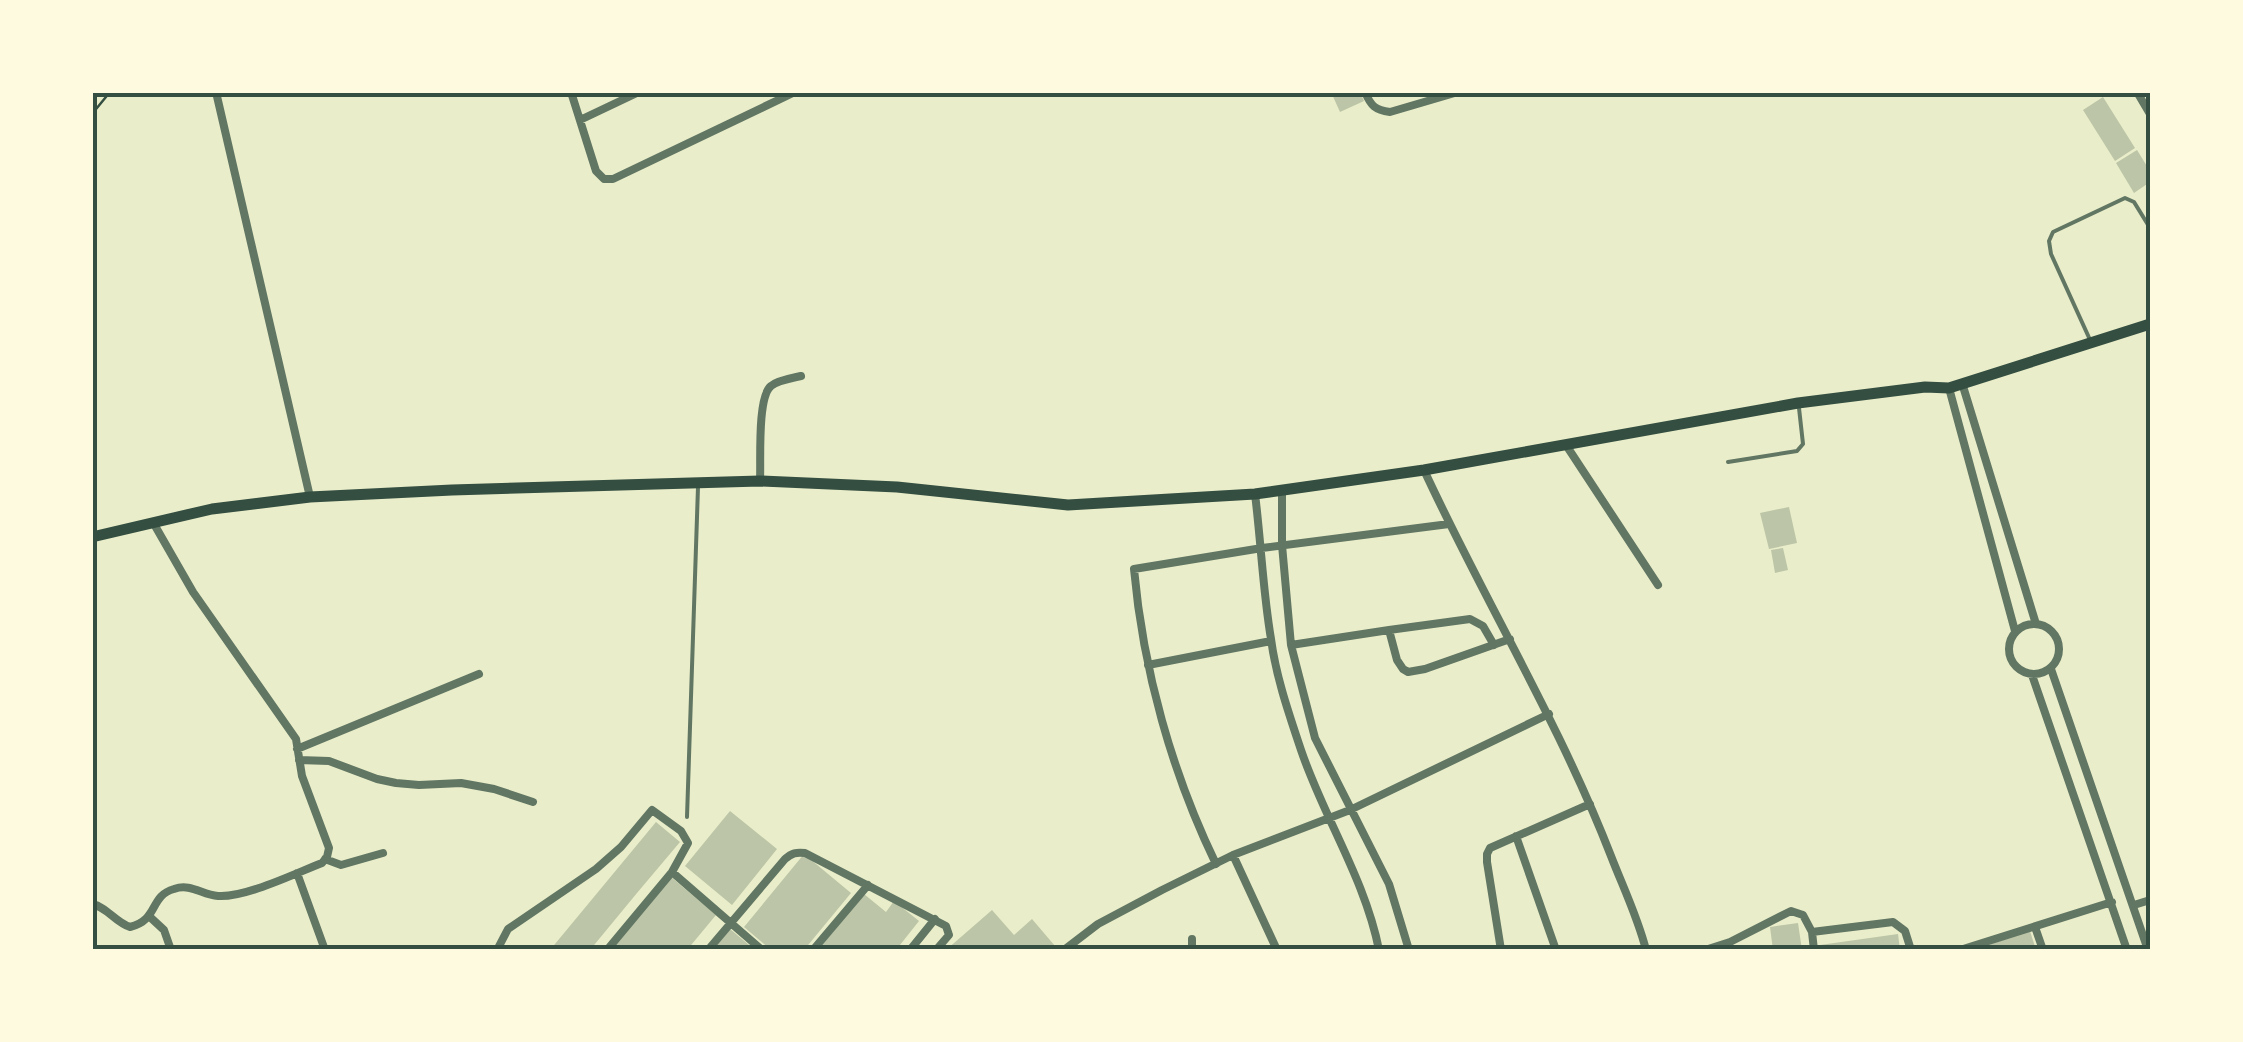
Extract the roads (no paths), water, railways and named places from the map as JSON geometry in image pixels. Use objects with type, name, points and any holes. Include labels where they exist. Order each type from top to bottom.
[{"type":"main road","points":[[92,537],[212,509],[310,497],[452,490],[760,480],[897,487],[1068,506],[1255,494],[1424,470],[1798,403],[1925,387],[1949,388],[2150,324]]},
{"type":"street","points":[[216,92],[310,497]]},
{"type":"street","points":[[570,92],[596,171],[604,179],[613,179],[795,92]]},
{"type":"street","points":[[580,120],[639,92]]},
{"type":"street","points":[[1365,92],[1371,106],[1390,112],[1456,93]]},
{"type":"street","points":[[2137,92],[2150,114]]},
{"type":"street","points":[[760,480],[766,394],[773,385],[802,376]]},
{"type":"street","points":[[1962,383],[2036,624]]},
{"type":"street","points":[[1949,388],[2016,631]]},
{"type":"street","points":[[1566,444],[1658,585]]},
{"type":"street","points":[[1424,470],[1590,804],[1646,950]]},
{"type":"street","points":[[1282,491],[1282,546],[1292,645],[1315,738],[1389,884],[1408,950]]},
{"type":"street","points":[[1255,494],[1271,641],[1292,721],[1312,782],[1362,888],[1379,950]]},
{"type":"street","points":[[92,904],[101,906],[130,928],[150,917],[155,903],[178,887],[214,896],[258,888],[322,863],[329,848],[302,776],[296,740],[193,592],[154,524]]},
{"type":"street","points":[[1216,864],[1192,808],[1148,665],[1134,569],[1449,524]]},
{"type":"street","points":[[1292,645],[1470,619],[1483,626],[1494,644]]},
{"type":"street","points":[[2036,624],[2056,636],[2060,648],[2051,669],[2032,675],[2018,670],[2010,658],[2009,643],[2016,631],[2036,624]]},
{"type":"street","points":[[1389,630],[1397,660],[1408,672],[1510,639]]},
{"type":"street","points":[[1148,665],[1271,641]]},
{"type":"street","points":[[2051,669],[2148,950]]},
{"type":"street","points":[[297,749],[479,674]]},
{"type":"street","points":[[2032,675],[2127,950]]},
{"type":"street","points":[[1064,950],[1098,924],[1233,855],[1350,810],[1548,714]]},
{"type":"street","points":[[299,760],[329,761],[396,783],[461,783],[533,802]]},
{"type":"street","points":[[1501,950],[1487,854],[1490,848],[1590,804]]},
{"type":"street","points":[[497,950],[508,930],[596,870],[649,811],[655,812],[686,836],[688,843],[672,872],[608,950]]},
{"type":"street","points":[[1516,836],[1556,950]]},
{"type":"street","points":[[325,859],[341,865],[383,853]]},
{"type":"street","points":[[708,950],[791,854],[805,854],[935,918],[946,926],[950,936],[936,950]]},
{"type":"street","points":[[1233,855],[1277,950]]},
{"type":"street","points":[[672,872],[762,950]]},
{"type":"street","points":[[297,873],[326,950]]},
{"type":"street","points":[[813,950],[868,885]]},
{"type":"street","points":[[2134,905],[2150,900]]},
{"type":"street","points":[[1960,950],[2112,902]]},
{"type":"street","points":[[1705,950],[1731,946],[1792,911],[1803,914],[1812,932],[1814,950]]},
{"type":"street","points":[[150,917],[164,930],[171,950]]},
{"type":"street","points":[[910,950],[935,918]]},
{"type":"street","points":[[1812,932],[1893,922],[1905,931],[1910,950]]},
{"type":"street","points":[[2036,926],[2043,950]]},
{"type":"street","points":[[1192,939],[1192,950]]},
{"type":"lane","points":[[2091,344],[2051,254],[2049,242],[2053,232],[2125,198],[2134,202],[2150,228]]},
{"type":"lane","points":[[1728,462],[1801,448],[1798,403]]},
{"type":"lane","points":[[687,817],[698,482]]}]
